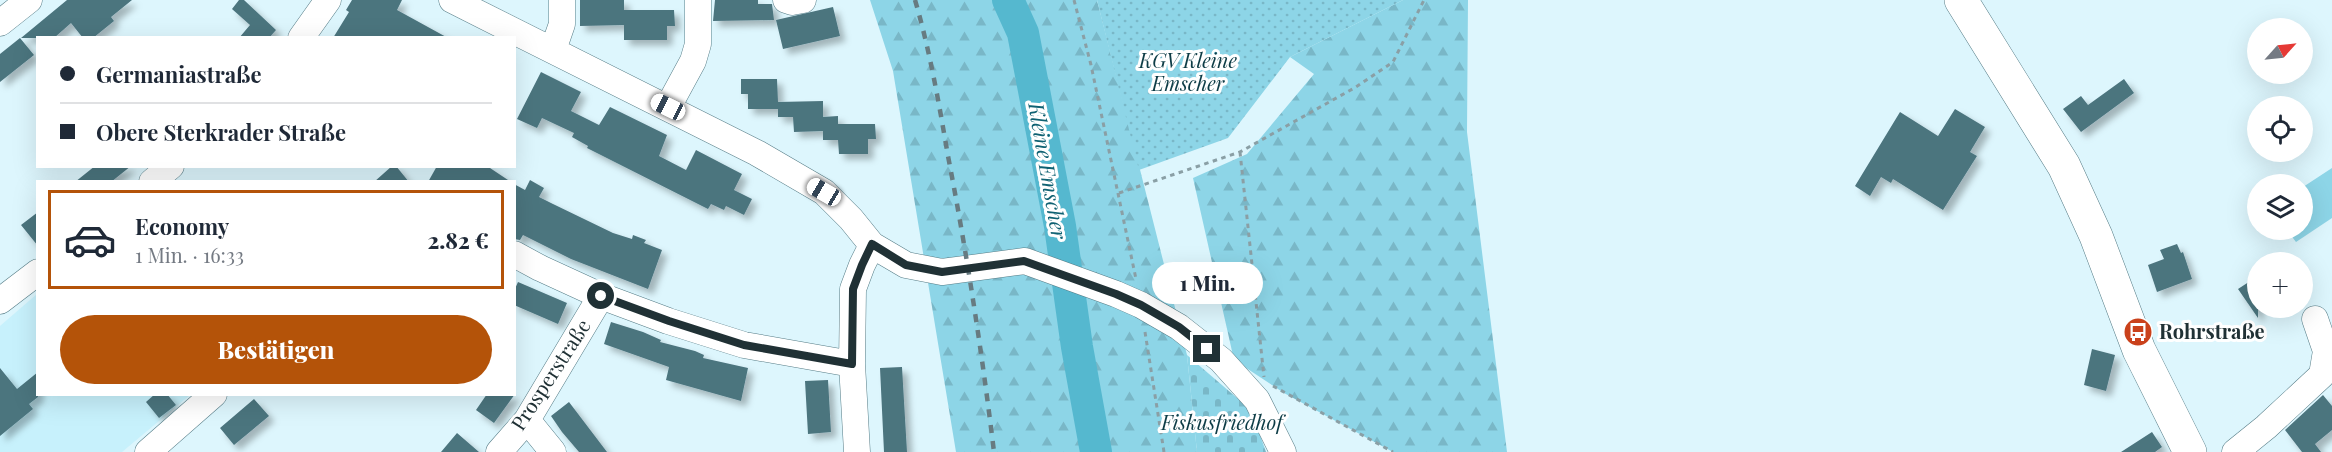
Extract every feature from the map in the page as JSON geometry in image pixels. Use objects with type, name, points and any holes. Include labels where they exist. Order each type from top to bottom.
[{"type":"main road","points":[[1961,0],[2064,166],[2096,236],[2139,350],[2190,452]]},
{"type":"street","points":[[0,23],[29,0]]},
{"type":"street","points":[[302,36],[328,0]]},
{"type":"street","points":[[453,0],[757,153],[824,192],[872,244],[906,265],[942,272],[1024,261],[1116,294],[1179,327],[1221,360],[1257,400],[1283,452]]},
{"type":"street","points":[[553,50],[562,24],[562,0]]},
{"type":"street","points":[[668,107],[693,61],[698,44],[698,0]]},
{"type":"street","points":[[786,0],[792,2],[803,0]]},
{"type":"street","points":[[154,180],[169,168]]},
{"type":"street","points":[[857,452],[852,364],[853,289],[872,244]]},
{"type":"street","points":[[516,255],[601,296],[669,321],[744,345],[852,364]]},
{"type":"street","points":[[0,301],[36,274]]},
{"type":"street","name":"Prosperstraße","points":[[499,452],[526,420],[601,296]]},
{"type":"street","points":[[2235,452],[2266,427],[2322,375],[2326,351],[2316,319]]},
{"type":"street","points":[[148,452],[212,396]]},
{"type":"street","points":[[526,420],[553,452]]},
{"type":"path","points":[[1074,0],[1119,193],[1240,152],[1356,87],[1394,62],[1424,0]]},
{"type":"path","points":[[1240,152],[1265,380],[1284,393],[1393,452]]},
{"type":"shaded area","points":[[36,295],[36,396],[189,396],[122,452],[0,452],[0,326]]},
{"type":"green space","points":[[870,0],[1097,0],[1187,355],[1197,452],[956,452],[893,71]]},
{"type":"green space","name":"KGV Kleine Emscher","points":[[1097,0],[1403,0],[1290,57],[1228,138],[1139,170]]},
{"type":"green space","points":[[1403,0],[1468,0],[1467,132],[1507,452],[1393,452],[1284,393],[1234,360],[1193,178],[1247,154],[1314,74],[1290,57]]},
{"type":"green space","points":[[2332,168],[2332,218],[2313,231],[2313,180]]},
{"type":"green space","name":"Fiskusfriedhof","points":[[1187,355],[1251,410],[1266,452],[1197,452]]},
{"type":"building","points":[[67,0],[132,0],[111,17],[114,21],[95,36],[81,36],[71,23],[56,36],[21,38]]},
{"type":"building","points":[[239,0],[244,0],[276,30],[271,36],[241,36],[250,25],[232,9]]},
{"type":"building","points":[[352,0],[402,0],[397,10],[444,36],[334,36],[349,12],[346,10]]},
{"type":"building","points":[[580,0],[624,0],[624,10],[674,10],[675,26],[667,26],[667,40],[624,40],[624,25],[580,26]]},
{"type":"building","points":[[715,0],[758,0],[758,4],[772,4],[774,20],[713,21]]},
{"type":"building","points":[[833,7],[840,36],[783,49],[776,20]]},
{"type":"building","points":[[20,38],[34,55],[0,82],[0,54]]},
{"type":"building","points":[[541,72],[581,92],[571,111],[599,125],[610,107],[667,135],[659,156],[686,170],[696,150],[742,174],[734,190],[752,199],[744,215],[726,206],[724,210],[711,204],[708,209],[587,148],[588,146],[572,137],[574,133],[542,118],[537,128],[517,119]]},
{"type":"building","points":[[741,79],[777,79],[778,102],[823,101],[823,117],[838,116],[838,124],[875,124],[876,139],[868,139],[868,154],[839,154],[838,140],[823,140],[823,131],[794,132],[793,117],[778,117],[778,109],[748,109],[748,94],[741,94]]},
{"type":"building","points":[[2124,79],[2134,93],[2081,132],[2063,109],[2081,96],[2088,105]]},
{"type":"building","points":[[1955,109],[1985,127],[1970,152],[1977,156],[1943,210],[1893,179],[1891,183],[1881,177],[1870,196],[1855,186],[1900,112],[1938,136]]},
{"type":"building","points":[[92,168],[128,168],[114,180],[78,180]]},
{"type":"building","points":[[390,168],[398,168],[407,180],[376,180]]},
{"type":"building","points":[[436,168],[490,168],[508,180],[429,180]]},
{"type":"building","points":[[530,180],[544,188],[539,197],[613,233],[632,239],[633,235],[646,240],[644,243],[662,250],[648,289],[571,259],[523,235],[520,240],[516,239],[516,185],[525,190]]},
{"type":"building","points":[[36,214],[36,244],[21,225]]},
{"type":"building","points":[[2177,244],[2181,253],[2183,252],[2192,279],[2157,292],[2148,265],[2164,259],[2160,250]]},
{"type":"building","points":[[518,282],[567,303],[558,324],[516,306]]},
{"type":"building","points":[[2247,283],[2247,302],[2238,289]]},
{"type":"building","points":[[611,322],[643,332],[661,340],[660,342],[695,351],[704,355],[703,358],[748,368],[741,401],[666,380],[669,367],[604,344]]},
{"type":"building","points":[[2092,349],[2115,355],[2106,391],[2084,385]]},
{"type":"building","points":[[902,367],[907,452],[884,452],[880,368]]},
{"type":"building","points":[[0,368],[17,389],[36,374],[36,396],[38,397],[29,404],[33,409],[0,436]]},
{"type":"building","points":[[828,380],[831,432],[808,434],[805,381]]},
{"type":"building","points":[[2323,395],[2332,406],[2332,430],[2315,444],[2321,452],[2302,452],[2285,430]]},
{"type":"building","points":[[153,396],[169,396],[176,405],[159,418],[146,402]]},
{"type":"building","points":[[486,396],[514,396],[494,423],[476,410]]},
{"type":"building","points":[[254,399],[269,416],[234,445],[220,428]]},
{"type":"building","points":[[569,402],[607,452],[579,452],[562,432],[551,416]]},
{"type":"building","points":[[2152,432],[2162,447],[2155,452],[2121,452]]},
{"type":"building","points":[[457,433],[479,452],[441,452]]},
{"type":"waterway","name":"Kleine Emscher","points":[[1008,0],[1023,33],[1060,226],[1077,347],[1096,452]]},
{"type":"railway","points":[[915,0],[934,78],[962,230],[994,452]]},
{"type":"place","name":"Rohrstraße","points":[[2138,332]]},
{"type":"route","points":[[601,296],[744,345],[852,364],[853,289],[872,244],[906,265],[942,272],[1024,261],[1141,305],[1179,327],[1207,349]]}]
